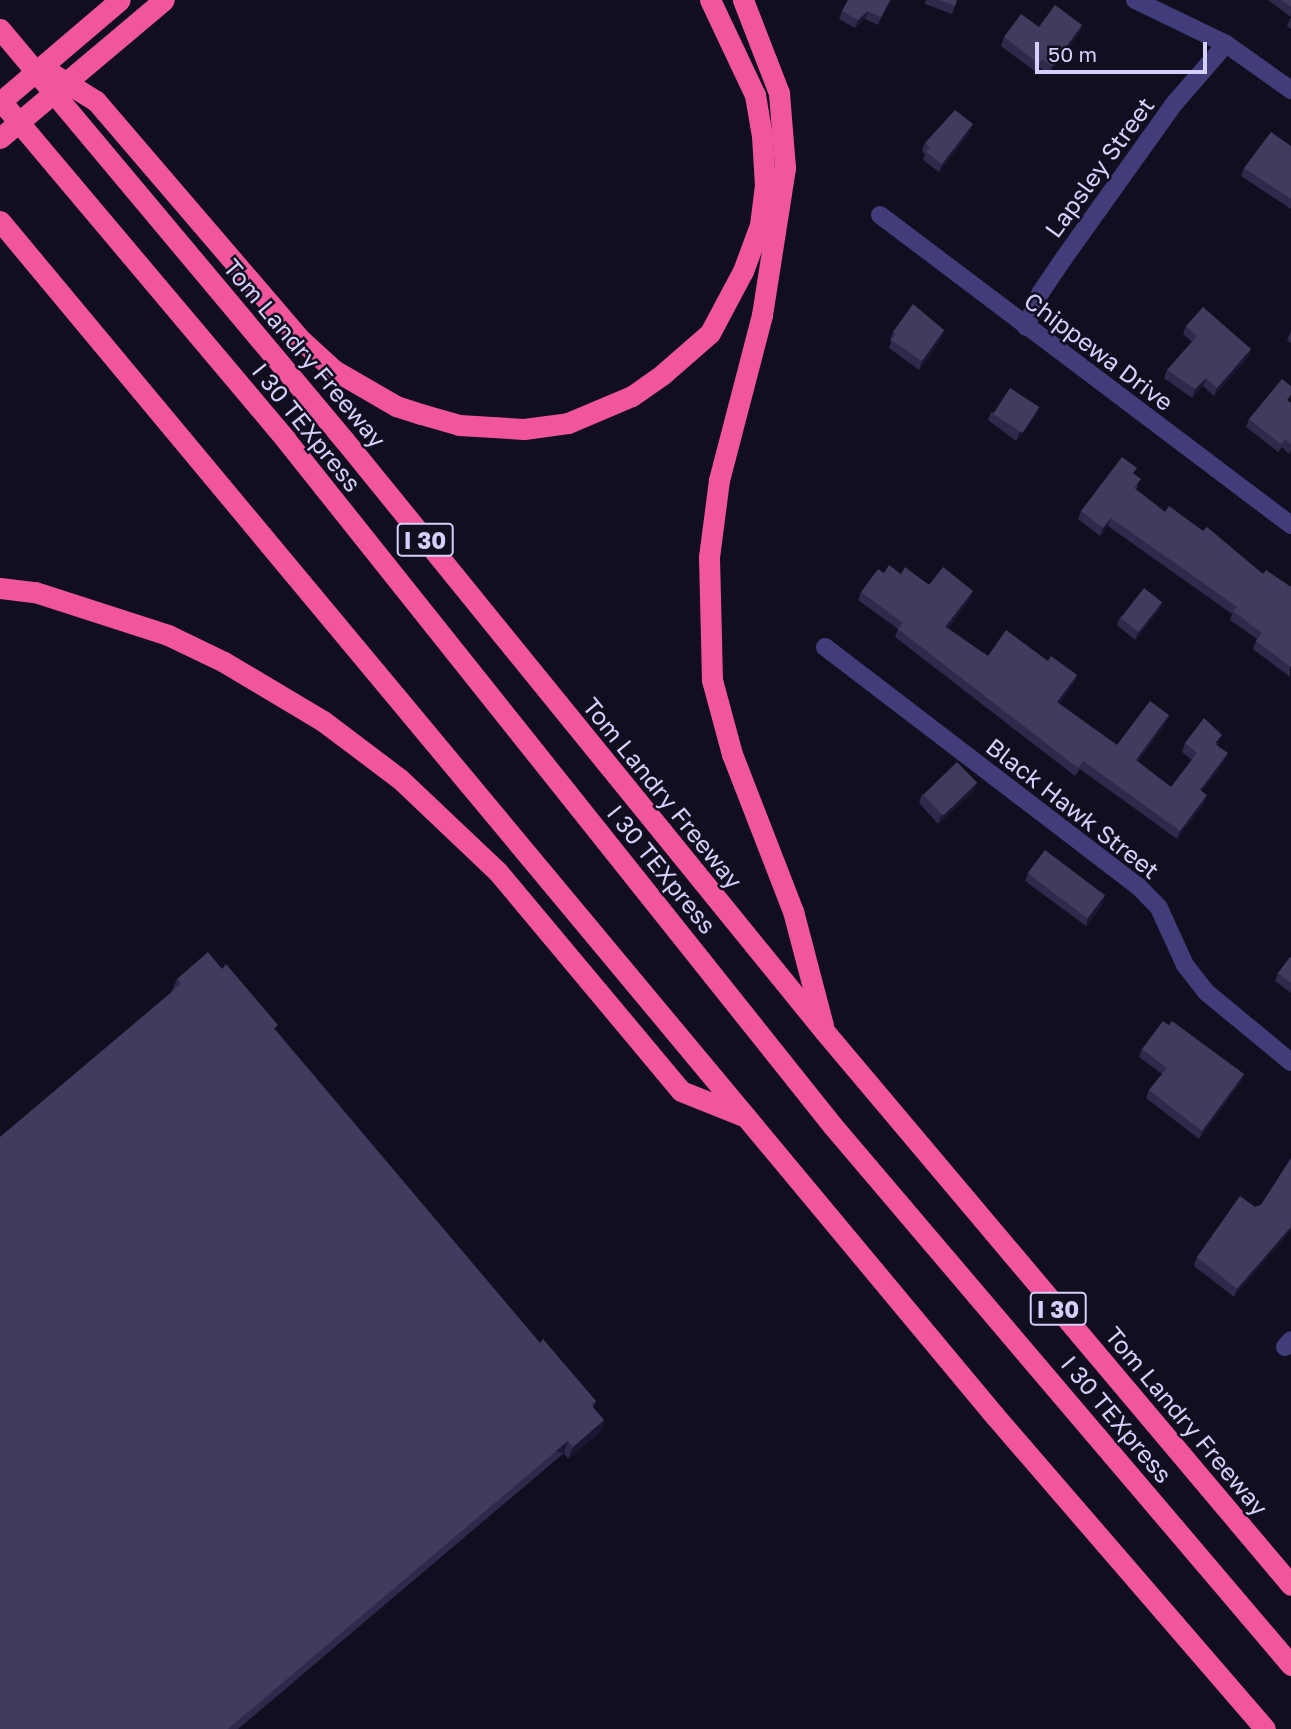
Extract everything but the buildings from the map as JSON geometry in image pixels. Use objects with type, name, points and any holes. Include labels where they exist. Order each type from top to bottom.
[{"type":"highway","points":[[0,101],[120,0]]},
{"type":"highway","points":[[0,138],[164,0]]},
{"type":"highway","points":[[20,54],[96,101],[300,338],[334,370],[396,406],[421,414],[459,425],[524,429],[568,423],[632,396],[663,374],[710,333],[743,271],[760,225],[765,185],[762,136],[755,95],[710,0]]},
{"type":"highway","points":[[743,0],[779,93],[785,168],[762,315],[719,480],[709,557],[712,680],[732,754],[793,911],[825,1032]]},
{"type":"highway","name":"Tom Landry Freeway","points":[[0,29],[345,441],[825,1032],[1291,1585]]},
{"type":"highway","name":"I 30 TEXpress","points":[[0,101],[286,440],[832,1125],[1291,1665]]},
{"type":"highway","points":[[0,221],[995,1416],[1265,1729]]},
{"type":"highway","points":[[0,588],[36,593],[168,635],[224,662],[323,721],[400,779],[498,872],[681,1091],[748,1118]]},
{"type":"street","points":[[1135,0],[1226,44],[1291,90]]},
{"type":"street","name":"Lapsley Street","points":[[1026,327],[1041,292],[1072,247],[1173,105],[1226,44]]},
{"type":"street","name":"Chippewa Drive","points":[[880,215],[1291,525]]},
{"type":"street","name":"Black Hawk Street","points":[[825,647],[1138,886],[1159,908],[1185,965],[1206,992],[1291,1062]]}]
